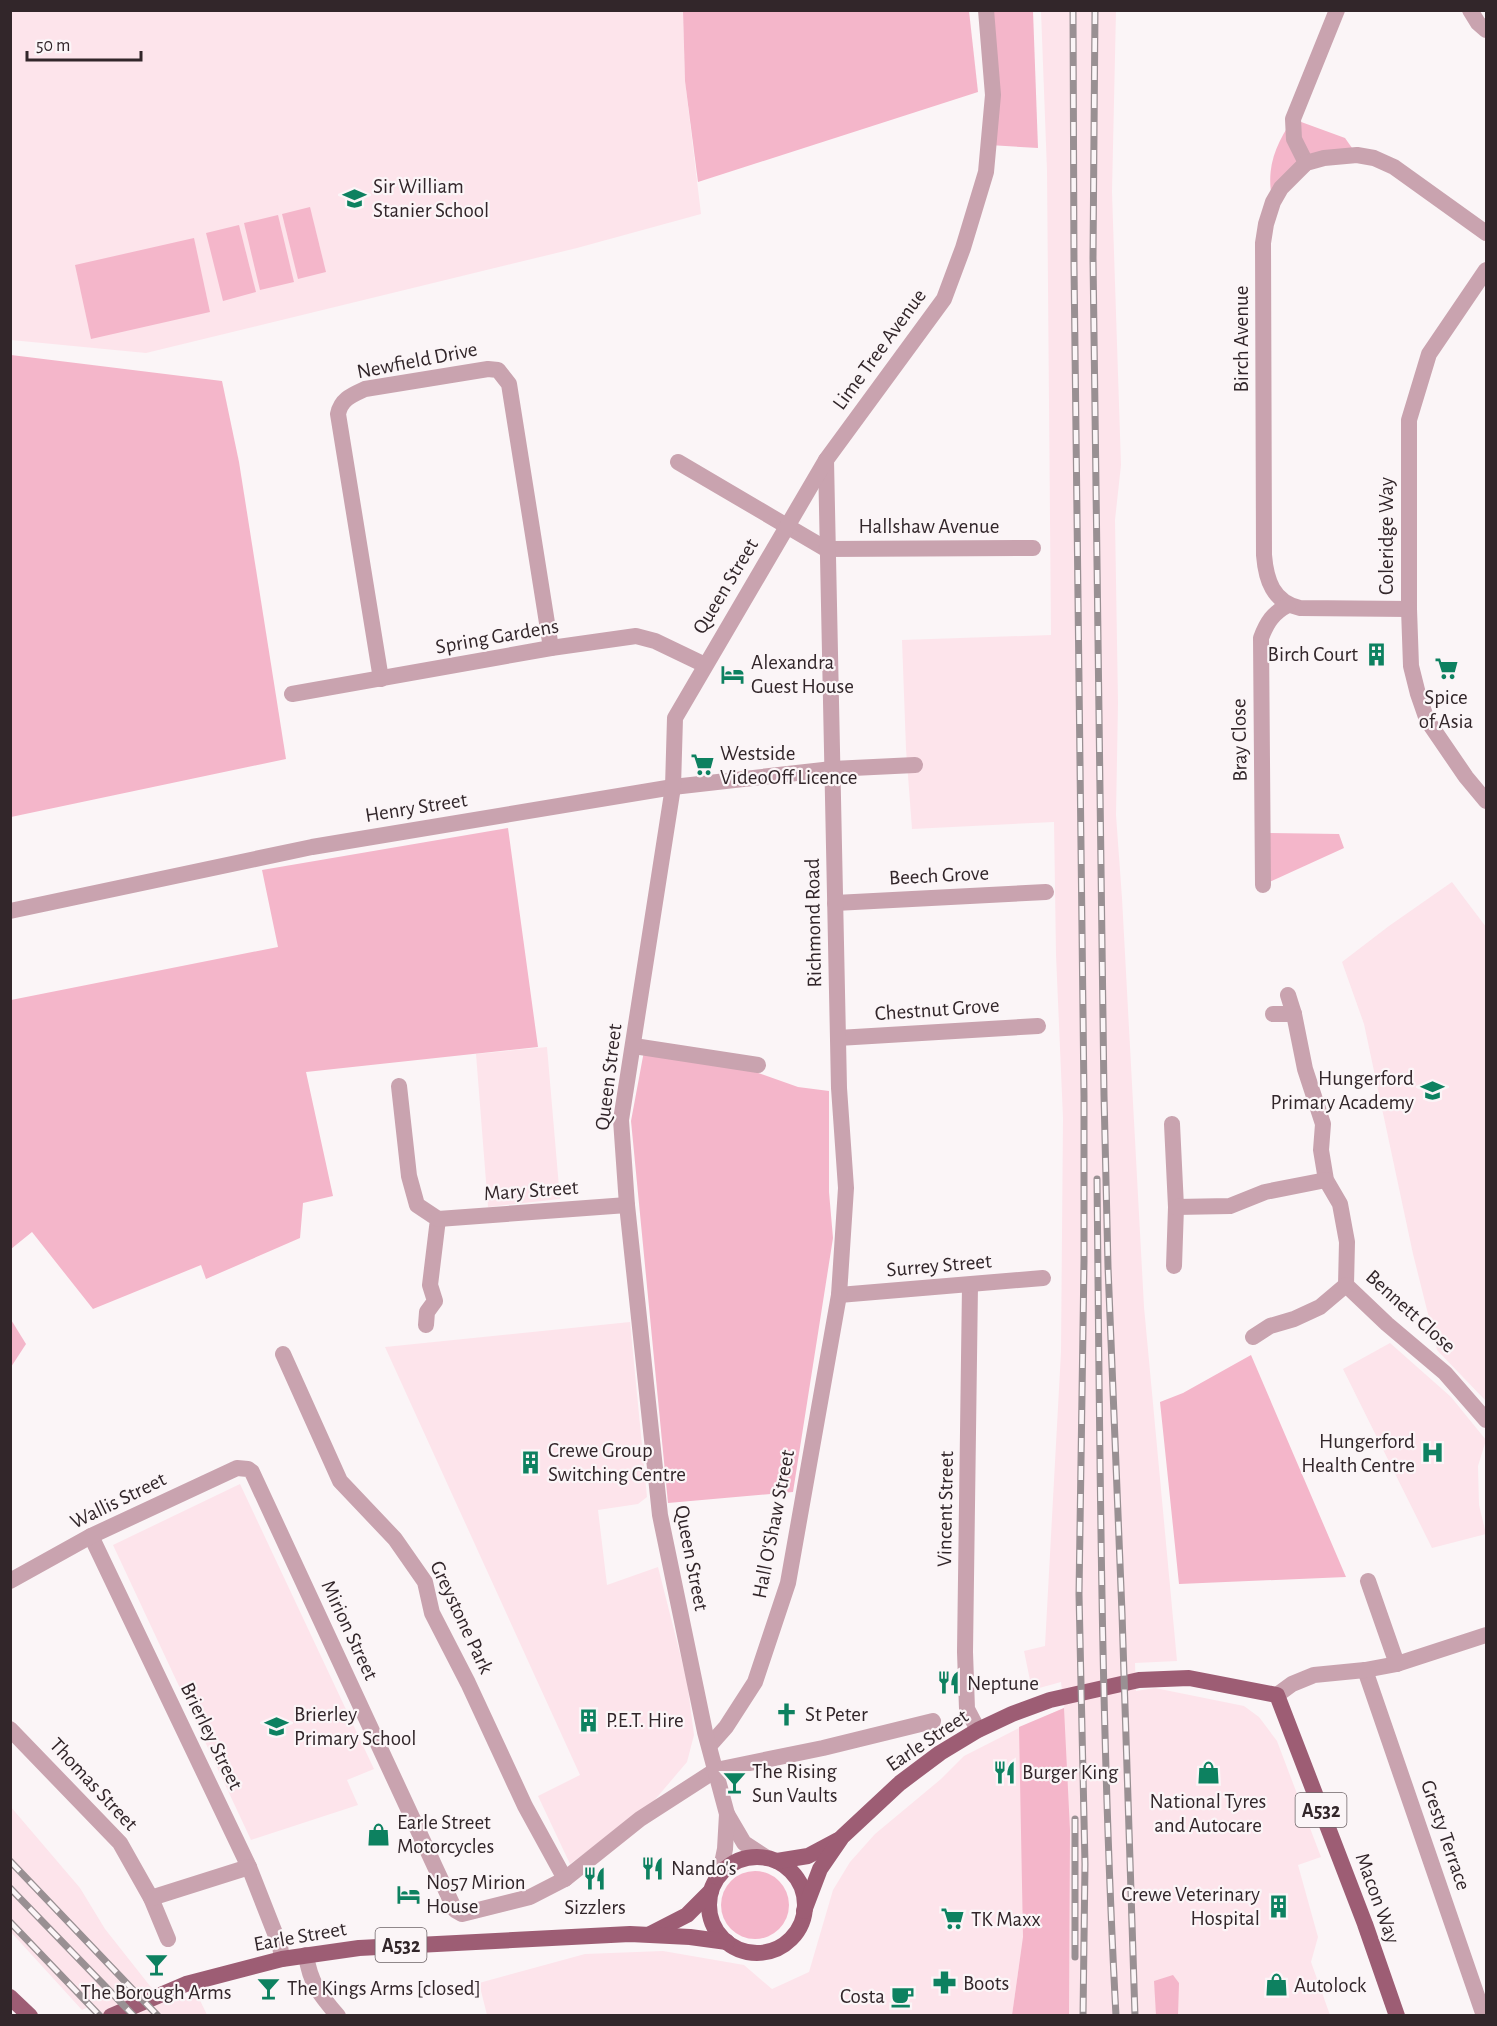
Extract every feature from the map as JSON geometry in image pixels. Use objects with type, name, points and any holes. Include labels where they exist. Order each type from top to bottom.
[{"type":"main road","name":"Earle Street","points":[[804,1911],[820,1869],[842,1837],[900,1783],[940,1753],[978,1730],[1012,1714],[1050,1700],[1139,1680],[1189,1678],[1277,1695]]},
{"type":"main road","name":"Macon Way","points":[[1277,1695],[1365,1924],[1397,2016]]},
{"type":"main road","name":"Earle Street","points":[[772,1859],[808,1856],[842,1837]]},
{"type":"main road","points":[[754,1857],[772,1859],[790,1870],[799,1882],[804,1896],[804,1911],[796,1931],[788,1941],[765,1952],[738,1949],[727,1942],[717,1931],[711,1919],[709,1905],[711,1891],[720,1873],[742,1859],[754,1857]]},
{"type":"main road","name":"Earle Street","points":[[649,1934],[687,1916],[711,1891]]},
{"type":"main road","name":"Earle Street","points":[[111,2016],[186,1984],[282,1959],[359,1948],[649,1934],[727,1942]]},
{"type":"main road","points":[[10,1997],[30,2016]]},
{"type":"street","name":"Lime Tree Avenue","points":[[826,460],[944,299],[963,248],[986,172],[993,95],[986,10]]},
{"type":"street","points":[[1337,10],[1293,119],[1294,139],[1306,162],[1350,155],[1374,158],[1394,167],[1486,233]]},
{"type":"street","points":[[1470,10],[1478,23],[1486,30]]},
{"type":"street","name":"Birch Avenue","points":[[1288,605],[1270,585],[1264,555],[1263,243],[1273,202],[1281,188],[1306,162]]},
{"type":"street","name":"Coleridge Way","points":[[1486,270],[1481,291],[1429,354],[1408,420],[1411,666],[1427,720],[1486,801]]},
{"type":"street","name":"Newfield Drive","points":[[381,679],[338,414],[339,408],[348,397],[365,389],[488,369],[498,370],[509,384],[551,648]]},
{"type":"street","name":"Queen Street","points":[[727,1814],[705,1732],[660,1515],[627,1205],[621,1120],[674,787],[675,718],[826,460]]},
{"type":"street","name":"Richmond Road","points":[[826,460],[826,549],[839,1088],[846,1188],[839,1295]]},
{"type":"street","points":[[678,462],[826,549]]},
{"type":"street","name":"Hallshaw Avenue","points":[[826,549],[1033,548]]},
{"type":"street","points":[[1288,605],[1300,608],[1409,609]]},
{"type":"street","name":"Bray Close","points":[[1263,885],[1261,638],[1266,624],[1275,612],[1288,605]]},
{"type":"street","name":"Spring Gardens","points":[[292,694],[551,648],[636,636],[655,641],[705,665]]},
{"type":"street","name":"Henry Street","points":[[10,911],[312,847],[674,787],[832,769],[915,765]]},
{"type":"street","name":"Beech Grove","points":[[835,903],[1046,892]]},
{"type":"street","name":"Bennett Close","points":[[1288,995],[1305,1069],[1323,1124],[1321,1150],[1326,1180],[1340,1204],[1347,1242],[1346,1285],[1387,1324],[1445,1373],[1486,1419]]},
{"type":"street","points":[[1273,1014],[1294,1014]]},
{"type":"street","name":"Chestnut Grove","points":[[838,1038],[1038,1026]]},
{"type":"street","points":[[634,1046],[758,1065]]},
{"type":"street","points":[[399,1086],[409,1176],[417,1205],[438,1219],[430,1285],[435,1301],[427,1312],[426,1324]]},
{"type":"street","points":[[1172,1124],[1176,1207],[1174,1266]]},
{"type":"street","points":[[1176,1207],[1230,1206],[1265,1192],[1326,1180]]},
{"type":"street","name":"Mary Street","points":[[438,1219],[627,1205]]},
{"type":"street","name":"Surrey Street","points":[[839,1295],[1043,1278]]},
{"type":"street","name":"Vincent Street","points":[[970,1285],[965,1652],[967,1709],[978,1730]]},
{"type":"street","points":[[1253,1337],[1270,1326],[1320,1307],[1346,1285]]},
{"type":"street","name":"Hall O'Shaw Street","points":[[710,1745],[731,1719],[755,1682],[788,1583],[839,1295]]},
{"type":"street","name":"Greystone Park","points":[[283,1354],[340,1480],[395,1539],[425,1582],[432,1613],[468,1683],[525,1806],[565,1879]]},
{"type":"street","name":"Wallis Street","points":[[10,1581],[92,1536],[237,1468],[248,1469]]},
{"type":"street","name":"Mirion Street","points":[[248,1469],[255,1476],[454,1910]]},
{"type":"street","name":"Brierley Street","points":[[92,1536],[249,1867],[280,1946],[282,1959]]},
{"type":"street","points":[[1368,1581],[1397,1664]]},
{"type":"street","points":[[1277,1695],[1292,1684],[1314,1675],[1397,1664],[1486,1635]]},
{"type":"street","name":"Gresty Terrace","points":[[1365,1670],[1484,2016]]},
{"type":"street","name":"Earle Street","points":[[454,1910],[462,1914],[530,1898],[565,1879],[640,1819],[717,1770],[823,1748],[933,1721]]},
{"type":"street","name":"Thomas Street","points":[[10,1729],[120,1843],[151,1898],[168,1939]]},
{"type":"street","points":[[727,1814],[744,1843],[772,1859]]},
{"type":"street","points":[[720,1873],[725,1849],[727,1814]]},
{"type":"street","points":[[151,1898],[249,1867]]},
{"type":"street","points":[[306,1955],[308,1971],[314,1987],[338,2016]]},
{"type":"shaded area","name":"Sir William Stanier School","points":[[10,11],[683,11],[685,81],[701,214],[577,248],[146,353],[11,340]]},
{"type":"shaded area","points":[[683,11],[969,11],[978,92],[698,182],[685,81]]},
{"type":"shaded area","points":[[986,11],[1033,11],[1038,148],[989,145]]},
{"type":"shaded area","points":[[1041,11],[1116,11],[1112,192],[1121,465],[1115,520],[1118,703],[1116,815],[1144,1307],[1177,1661],[1135,1663],[1136,1691],[1155,1688],[1244,1706],[1259,1717],[1277,1741],[1321,1857],[1298,1865],[1318,1937],[1311,1962],[1330,2015],[1013,2015],[1023,1938],[1012,2015],[487,2015],[479,1983],[585,1954],[663,1951],[744,1965],[772,1989],[809,1972],[833,1890],[850,1862],[875,1834],[941,1779],[964,1756],[1064,1708],[1061,1682],[1032,1690],[1024,1651],[1045,1646],[1061,1352],[1063,1118],[1056,955],[1054,822],[912,829],[902,640],[1051,635],[1047,171]]},
{"type":"shaded area","points":[[1293,119],[1345,138],[1357,155],[1324,158],[1273,202],[1270,179],[1273,158],[1281,138]]},
{"type":"shaded area","points":[[310,207],[326,272],[298,279],[282,214]]},
{"type":"shaded area","points":[[278,215],[294,282],[260,290],[244,223]]},
{"type":"shaded area","points":[[239,225],[256,292],[223,301],[206,233]]},
{"type":"shaded area","points":[[194,238],[210,312],[91,339],[75,265]]},
{"type":"shaded area","points":[[11,355],[222,381],[239,462],[286,759],[11,817]]},
{"type":"shaded area","points":[[508,828],[538,1047],[306,1072],[333,1196],[303,1203],[300,1238],[206,1279],[201,1265],[93,1309],[32,1232],[11,1249],[11,1000],[278,947],[262,870]]},
{"type":"shaded area","points":[[1263,833],[1339,834],[1344,848],[1263,885]]},
{"type":"shaded area","name":"Hungerford Primary Academy","points":[[1452,882],[1486,927],[1486,1401],[1437,1350],[1413,1254],[1364,1024],[1342,962]]},
{"type":"shaded area","points":[[547,1047],[560,1199],[488,1207],[476,1054]]},
{"type":"shaded area","points":[[644,1051],[747,1069],[798,1087],[829,1091],[829,1192],[833,1238],[793,1492],[668,1503],[631,1121]]},
{"type":"shaded area","points":[[10,1318],[26,1344],[11,1367],[10,1367]]},
{"type":"shaded area","points":[[630,1322],[647,1497],[638,1504],[598,1510],[607,1585],[658,1567],[687,1681],[694,1735],[687,1762],[653,1802],[570,1864],[538,1796],[580,1775],[385,1347]]},
{"type":"shaded area","name":"Hungerford Health Centre","points":[[1390,1343],[1451,1397],[1486,1440],[1478,1466],[1479,1505],[1486,1534],[1432,1548],[1343,1369]]},
{"type":"shaded area","points":[[1251,1355],[1346,1577],[1179,1584],[1160,1402],[1183,1393]]},
{"type":"shaded area","points":[[240,1484],[374,1769],[347,1780],[358,1805],[251,1840],[113,1545]]},
{"type":"shaded area","points":[[1064,1708],[1070,1830],[1069,2015],[1012,2015],[1023,1937],[1019,1727]]},
{"type":"shaded area","points":[[10,1806],[80,1888],[105,1929],[150,1986],[167,2003],[197,1994],[207,2015],[96,2016],[88,2007],[82,2010],[11,1932]]},
{"type":"shaded area","points":[[755,1871],[768,1874],[779,1881],[786,1892],[789,1905],[786,1918],[779,1929],[768,1936],[755,1939],[742,1936],[731,1929],[724,1918],[721,1905],[724,1892],[731,1881],[742,1874]]},
{"type":"shaded area","points":[[1173,1975],[1179,1983],[1178,2015],[1156,2015],[1154,1981]]},
{"type":"railway","points":[[1073,10],[1084,1096],[1079,1594],[1085,1864],[1083,2016]]},
{"type":"railway","points":[[1095,10],[1093,258],[1104,1095],[1135,2016]]},
{"type":"railway","points":[[1097,1179],[1104,1702],[1116,2016]]},
{"type":"railway","points":[[1075,1819],[1075,1957]]},
{"type":"railway","points":[[10,1861],[158,2016]]},
{"type":"railway","points":[[10,1888],[134,2016]]},
{"type":"railway","points":[[10,1922],[100,2016]]},
{"type":"place","name":"Sir William Stanier School","points":[[355,198]]},
{"type":"place","name":"Birch Court","points":[[1376,654]]},
{"type":"place","name":"Spice of Asia","points":[[1446,669]]},
{"type":"place","name":"Alexandra Guest House","points":[[733,674]]},
{"type":"place","name":"Westside VideoOff Licence","points":[[702,765]]},
{"type":"place","name":"Hungerford Primary Academy","points":[[1432,1090]]},
{"type":"place","name":"Hungerford Health Centre","points":[[1433,1453]]},
{"type":"place","name":"Crewe Group Switching Centre","points":[[530,1462]]},
{"type":"place","name":"Neptune","points":[[949,1683]]},
{"type":"place","name":"St Peter","points":[[787,1714]]},
{"type":"place","name":"P.E.T. Hire","points":[[588,1720]]},
{"type":"place","name":"Brierley Primary School","points":[[276,1726]]},
{"type":"place","name":"Burger King","points":[[1004,1772]]},
{"type":"place","name":"National Tyres and Autocare","points":[[1208,1773]]},
{"type":"place","name":"The Rising Sun Vaults","points":[[734,1783]]},
{"type":"place","name":"Earle Street Motorcycles","points":[[379,1834]]},
{"type":"place","name":"Nando's","points":[[653,1868]]},
{"type":"place","name":"Sizzlers","points":[[595,1879]]},
{"type":"place","name":"No57 Mirion House","points":[[408,1894]]},
{"type":"place","name":"Crewe Veterinary Hospital","points":[[1278,1906]]},
{"type":"place","name":"TK Maxx","points":[[953,1919]]},
{"type":"place","name":"The Borough Arms","points":[[156,1964]]},
{"type":"place","name":"Boots","points":[[945,1983]]},
{"type":"place","name":"Autolock","points":[[1276,1985]]},
{"type":"place","name":"The Kings Arms [closed]","points":[[269,1988]]},
{"type":"place","name":"Costa","points":[[903,1996]]}]
